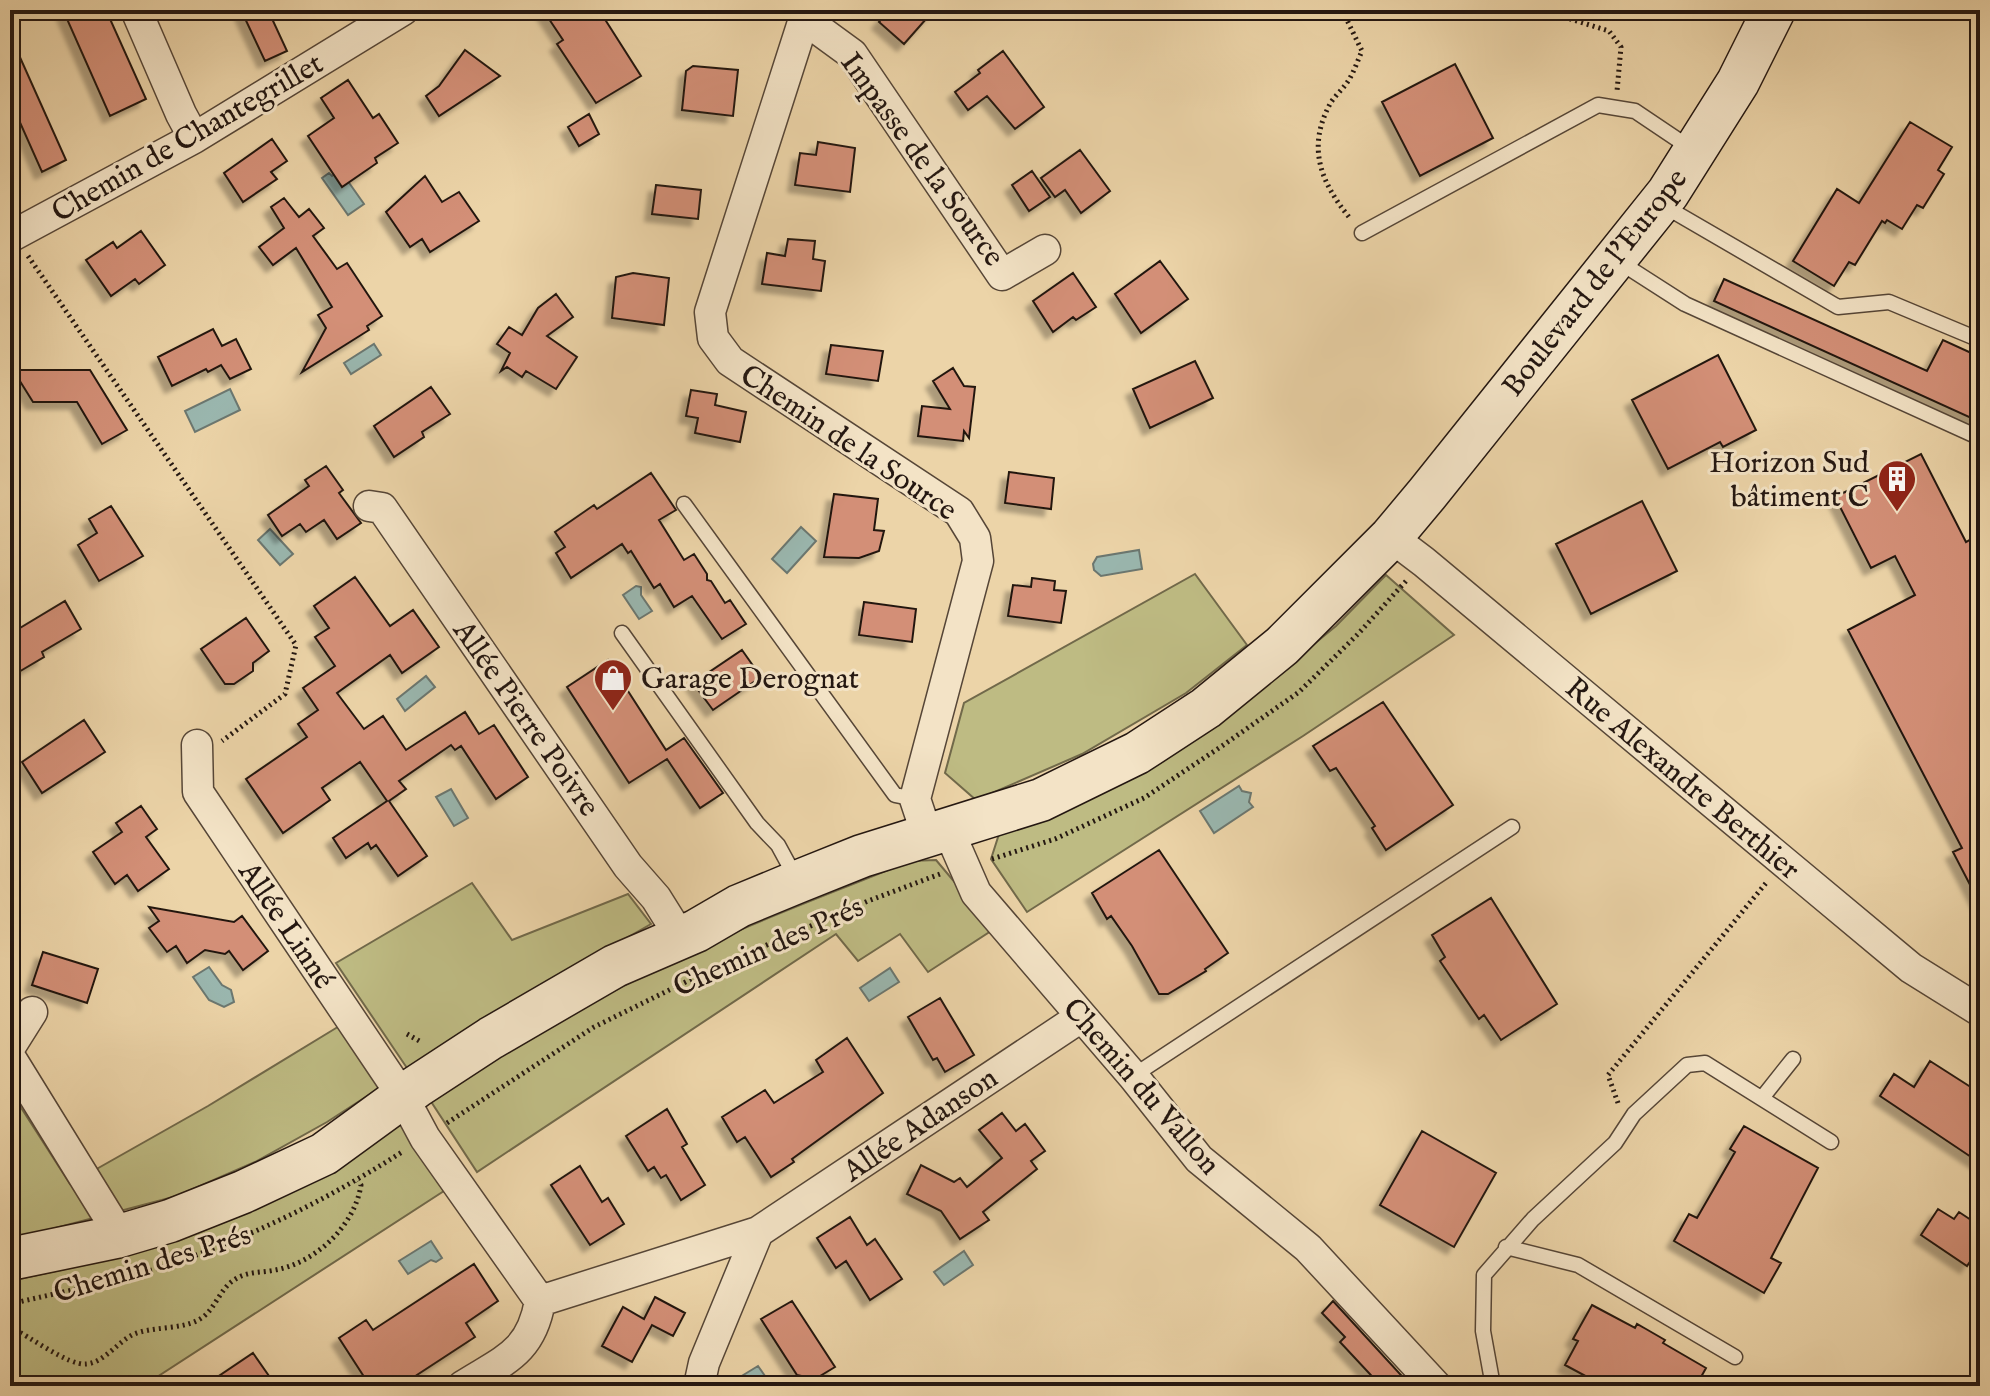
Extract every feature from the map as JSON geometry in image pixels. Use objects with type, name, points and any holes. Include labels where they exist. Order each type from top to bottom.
[{"type":"street","points":[[136,10],[194,138]]},
{"type":"street","name":"Chemin de Chantegrillet","points":[[12,230],[194,138],[367,20],[403,10]]},
{"type":"street","name":"Boulevard de l'Europe","points":[[1407,550],[1615,259],[1660,203],[1738,82],[1774,10]]},
{"type":"street","name":"Impasse de la Source","points":[[803,14],[852,54],[1002,275],[1045,250]]},
{"type":"street","name":"Chemin de la Source","points":[[803,14],[710,312],[713,338],[730,361],[959,512],[975,538],[978,561],[930,821]]},
{"type":"street","name":"Allée Pierre Poivre","points":[[369,506],[382,508],[628,866],[656,898],[681,938]]},
{"type":"street","name":"Chemin des Prés","points":[[10,1259],[116,1237],[170,1221],[243,1192],[324,1154],[491,1038],[615,966],[681,938],[739,906],[930,821],[1041,800],[1137,753],[1194,715],[1407,550]]},
{"type":"street","name":"Rue Alexandre Berthier","points":[[1407,550],[1911,968],[1980,1011]]},
{"type":"street","name":"Allée Linné","points":[[197,745],[198,792],[403,1097]]},
{"type":"street","name":"Chemin du Vallon","points":[[930,821],[964,868],[976,893],[1133,1076],[1199,1159],[1308,1248],[1436,1386]]},
{"type":"street","points":[[10,1047],[32,1012]]},
{"type":"street","name":"Allée Adanson","points":[[540,1301],[758,1232],[1081,1017]]},
{"type":"street","points":[[10,1057],[113,1224],[116,1237]]},
{"type":"street","points":[[403,1097],[425,1138],[540,1301],[537,1324],[523,1347],[463,1386]]},
{"type":"street","points":[[699,1386],[704,1363],[758,1232]]},
{"type":"lane","points":[[1362,233],[1598,105],[1635,111],[1694,151]]},
{"type":"lane","points":[[1660,203],[1838,307],[1889,302],[1980,340]]},
{"type":"lane","points":[[1615,259],[1685,304],[1980,438]]},
{"type":"lane","points":[[684,504],[895,795],[930,821]]},
{"type":"lane","points":[[622,633],[757,823],[778,845],[797,882]]},
{"type":"lane","points":[[1133,1076],[1512,827]]},
{"type":"lane","points":[[1762,1098],[1793,1059]]},
{"type":"lane","points":[[1493,1386],[1483,1331],[1484,1275],[1506,1247],[1615,1143],[1634,1114],[1687,1065],[1705,1063],[1831,1142]]},
{"type":"lane","points":[[1506,1247],[1578,1265],[1735,1357]]},
{"type":"path","points":[[1541,10],[1609,31],[1621,47],[1615,108]]},
{"type":"path","points":[[1345,16],[1362,51],[1348,82],[1331,102],[1318,140],[1320,171],[1337,203],[1362,233]]},
{"type":"path","points":[[12,230],[296,645],[285,694],[223,740],[197,745]]},
{"type":"path","name":"Chemin des Prés","points":[[10,1304],[162,1267],[261,1231],[358,1181],[594,1027],[714,968],[868,901],[939,874],[1055,839],[1144,798],[1299,692],[1358,634],[1407,550]]},
{"type":"path","points":[[1626,1126],[1608,1075],[1768,881]]},
{"type":"path","points":[[10,1327],[81,1365],[92,1364],[130,1336],[150,1328],[200,1319],[235,1279],[251,1272],[276,1270],[301,1262],[325,1245],[351,1217],[359,1200],[361,1185],[358,1181]]},
{"type":"shaded area","points":[[1195,574],[1247,645],[1186,693],[1082,754],[976,800],[945,773],[964,703]]},
{"type":"shaded area","points":[[1386,575],[1454,635],[1303,736],[1027,912],[991,859],[1000,831],[1274,677],[1336,626]]},
{"type":"shaded area","points":[[936,860],[994,929],[928,972],[900,934],[858,961],[836,934],[477,1172],[430,1100],[579,1010],[695,950],[910,861]]},
{"type":"shaded area","points":[[472,883],[512,940],[628,894],[651,924],[546,984],[409,1071],[336,963]]},
{"type":"shaded area","points":[[341,1025],[381,1087],[327,1122],[255,1162],[177,1196],[10,1240],[10,1112],[20,1106],[70,1184],[208,1106]]},
{"type":"shaded area","points":[[401,1123],[447,1189],[143,1386],[20,1386],[10,1372],[10,1281],[116,1258]]},
{"type":"water","points":[[340,170],[364,204],[348,215],[322,178]]},
{"type":"water","points":[[374,344],[381,355],[351,374],[344,363]]},
{"type":"water","points":[[230,389],[240,410],[195,432],[185,411]]},
{"type":"water","points":[[801,527],[816,541],[787,573],[772,559]]},
{"type":"water","points":[[270,529],[293,554],[280,565],[258,540]]},
{"type":"water","points":[[1139,550],[1142,569],[1101,576],[1094,570],[1097,557]]},
{"type":"water","points":[[636,586],[641,587],[641,595],[652,611],[639,619],[623,595]]},
{"type":"water","points":[[426,676],[435,687],[405,711],[397,699]]},
{"type":"water","points":[[1239,786],[1242,791],[1251,793],[1249,802],[1253,807],[1214,833],[1200,811]]},
{"type":"water","points":[[451,789],[468,818],[454,826],[436,797]]},
{"type":"water","points":[[209,967],[222,985],[231,990],[234,1002],[224,1007],[209,1000],[193,977]]},
{"type":"water","points":[[890,968],[899,982],[869,1001],[860,988]]},
{"type":"water","points":[[431,1241],[442,1258],[436,1262],[431,1260],[408,1274],[399,1261]]},
{"type":"water","points":[[964,1251],[973,1265],[944,1285],[934,1272]]},
{"type":"water","points":[[758,1366],[772,1386],[745,1386],[740,1377]]},
{"type":"building","points":[[63,10],[106,10],[146,99],[110,116]]},
{"type":"building","points":[[241,10],[268,10],[287,51],[265,61]]},
{"type":"building","points":[[543,10],[599,10],[641,76],[596,103],[557,44],[563,40]]},
{"type":"building","points":[[889,10],[934,10],[904,44],[879,22]]},
{"type":"building","points":[[10,35],[66,160],[42,172],[10,100]]},
{"type":"building","points":[[465,50],[500,76],[439,116],[426,96],[439,86]]},
{"type":"building","points":[[1003,51],[1044,107],[1015,129],[987,96],[968,110],[955,92]]},
{"type":"building","points":[[1455,64],[1493,138],[1420,176],[1382,102]]},
{"type":"building","points":[[693,66],[738,70],[733,116],[682,110],[686,71]]},
{"type":"building","points":[[348,80],[373,118],[379,114],[398,143],[375,158],[377,163],[342,187],[308,136],[334,118],[321,98]]},
{"type":"building","points":[[589,114],[599,134],[579,146],[568,127]]},
{"type":"building","points":[[1910,122],[1952,147],[1938,170],[1944,174],[1923,208],[1917,205],[1902,229],[1887,220],[1885,223],[1882,221],[1855,265],[1849,262],[1834,286],[1793,261],[1837,189],[1859,203]]},
{"type":"building","points":[[272,139],[287,161],[271,172],[277,179],[243,202],[224,173]]},
{"type":"building","points":[[818,142],[855,148],[850,192],[795,185],[800,153],[816,155]]},
{"type":"building","points":[[1080,150],[1110,191],[1081,213],[1065,190],[1055,197],[1041,178]]},
{"type":"building","points":[[1032,171],[1050,197],[1029,211],[1012,185]]},
{"type":"building","points":[[425,176],[442,202],[459,192],[479,221],[430,252],[422,239],[410,247],[386,212]]},
{"type":"building","points":[[656,185],[701,190],[698,219],[652,214]]},
{"type":"building","points":[[284,198],[299,217],[309,209],[324,228],[313,236],[337,269],[347,263],[382,316],[367,326],[369,330],[302,372],[326,328],[318,315],[332,307],[296,248],[273,265],[259,247],[284,228],[271,207]]},
{"type":"building","points":[[141,231],[165,265],[139,284],[135,279],[111,296],[86,260],[113,242],[117,248]]},
{"type":"building","points":[[788,239],[815,241],[813,259],[825,261],[821,291],[762,284],[767,253],[785,256]]},
{"type":"building","points":[[1160,261],[1188,299],[1141,333],[1115,294]]},
{"type":"building","points":[[633,273],[669,278],[664,325],[612,318],[616,277]]},
{"type":"building","points":[[1073,273],[1096,307],[1076,320],[1073,317],[1053,332],[1033,301]]},
{"type":"building","points":[[1724,279],[1927,371],[1943,340],[1980,357],[1980,422],[1714,301]]},
{"type":"building","points":[[556,294],[573,317],[547,336],[577,357],[556,389],[526,371],[522,377],[507,367],[501,371],[510,353],[497,344],[509,327],[522,335],[538,308]]},
{"type":"building","points":[[213,329],[222,346],[236,339],[251,369],[230,379],[221,365],[172,386],[158,357]]},
{"type":"building","points":[[831,345],[883,351],[878,381],[826,374]]},
{"type":"building","points":[[1718,355],[1756,430],[1723,447],[1720,442],[1668,469],[1632,400]]},
{"type":"building","points":[[1195,361],[1213,398],[1150,428],[1133,389]]},
{"type":"building","points":[[953,368],[964,386],[975,387],[969,438],[964,431],[963,441],[918,436],[922,406],[950,409],[933,381]]},
{"type":"building","points":[[13,370],[90,370],[127,430],[102,444],[77,402],[33,402]]},
{"type":"building","points":[[431,387],[450,414],[422,432],[424,437],[394,457],[374,426]]},
{"type":"building","points":[[691,390],[717,394],[715,405],[746,412],[740,442],[695,433],[698,418],[686,416]]},
{"type":"building","points":[[1921,454],[1966,542],[1980,534],[1980,904],[1953,852],[1962,848],[1848,630],[1915,595],[1895,556],[1871,568],[1835,497]]},
{"type":"building","points":[[326,466],[343,490],[339,493],[361,523],[337,539],[324,520],[306,532],[300,524],[282,536],[268,515],[309,486],[305,480]]},
{"type":"building","points":[[1009,472],[1054,478],[1051,509],[1005,503]]},
{"type":"building","points":[[651,473],[676,510],[659,520],[684,560],[694,554],[707,574],[707,580],[711,581],[725,603],[730,600],[746,624],[722,639],[692,596],[674,607],[660,584],[654,588],[631,551],[628,553],[622,544],[571,578],[556,553],[565,547],[555,532],[594,505],[597,509]]},
{"type":"building","points":[[834,494],[878,499],[874,530],[884,531],[879,551],[859,558],[824,557]]},
{"type":"building","points":[[1642,501],[1677,571],[1591,614],[1556,544]]},
{"type":"building","points":[[111,506],[143,556],[99,581],[78,545],[97,533],[89,519]]},
{"type":"building","points":[[355,577],[390,626],[413,610],[439,647],[402,673],[390,655],[337,693],[364,729],[383,716],[406,750],[465,712],[479,734],[494,725],[528,777],[496,799],[461,746],[455,750],[451,745],[399,781],[406,789],[389,801],[427,856],[398,876],[376,845],[371,849],[368,843],[346,858],[333,838],[387,801],[360,762],[322,788],[330,800],[283,833],[246,779],[307,737],[298,724],[318,710],[303,688],[335,666],[315,637],[329,628],[314,606]]},
{"type":"building","points":[[1032,578],[1055,581],[1054,590],[1066,591],[1061,623],[1008,616],[1013,585],[1031,587]]},
{"type":"building","points":[[65,601],[81,629],[42,652],[44,657],[17,673],[10,661],[10,634]]},
{"type":"building","points":[[864,602],[916,609],[912,642],[859,635]]},
{"type":"building","points":[[246,618],[269,651],[253,663],[253,671],[234,684],[225,684],[201,649]]},
{"type":"building","points":[[742,650],[761,677],[713,710],[693,683]]},
{"type":"building","name":"Garage Derognat","points":[[608,660],[666,750],[684,738],[723,793],[700,808],[667,759],[629,783],[567,687]]},
{"type":"building","points":[[1383,702],[1453,805],[1386,850],[1372,828],[1375,826],[1336,768],[1330,771],[1313,746]]},
{"type":"building","points":[[84,720],[105,752],[42,793],[22,762]]},
{"type":"building","points":[[141,806],[157,829],[146,837],[169,869],[138,891],[127,875],[115,884],[93,852],[122,832],[116,823]]},
{"type":"building","points":[[1159,850],[1228,953],[1206,971],[1168,994],[1159,994],[1132,946],[1111,916],[1107,919],[1092,893]]},
{"type":"building","points":[[1491,898],[1557,1004],[1501,1040],[1484,1015],[1479,1019],[1440,961],[1445,957],[1432,935]]},
{"type":"building","points":[[149,907],[234,922],[242,916],[268,951],[243,970],[229,951],[225,954],[205,950],[187,963],[176,946],[167,952],[149,928],[159,921]]},
{"type":"building","points":[[43,952],[98,969],[87,1003],[32,985]]},
{"type":"building","points":[[940,998],[974,1055],[945,1072],[937,1058],[933,1060],[908,1017]]},
{"type":"building","points":[[847,1038],[883,1093],[771,1177],[745,1137],[737,1142],[722,1117],[765,1090],[774,1103],[823,1072],[816,1060]]},
{"type":"building","points":[[1930,1061],[1980,1093],[1980,1163],[1880,1096],[1894,1074],[1914,1087]]},
{"type":"building","points":[[667,1109],[687,1144],[682,1147],[705,1185],[681,1200],[666,1175],[661,1178],[654,1167],[648,1171],[626,1136]]},
{"type":"building","points":[[1002,1113],[1016,1131],[1025,1124],[1045,1151],[1031,1161],[1037,1169],[983,1212],[989,1220],[960,1239],[941,1211],[907,1194],[921,1165],[954,1182],[960,1178],[967,1187],[1002,1158],[979,1130]]},
{"type":"building","points":[[1744,1126],[1818,1168],[1771,1258],[1781,1263],[1764,1293],[1674,1241],[1689,1214],[1697,1218],[1735,1152],[1730,1149]]},
{"type":"building","points":[[1422,1131],[1496,1173],[1454,1247],[1380,1205]]},
{"type":"building","points":[[580,1166],[602,1202],[608,1198],[624,1224],[590,1245],[551,1185]]},
{"type":"building","points":[[1938,1209],[1954,1219],[1959,1212],[1980,1226],[1980,1247],[1967,1266],[1921,1235]]},
{"type":"building","points":[[850,1217],[867,1245],[875,1239],[902,1279],[870,1300],[846,1261],[836,1268],[817,1238]]},
{"type":"building","points":[[474,1264],[498,1301],[466,1323],[475,1337],[400,1386],[370,1386],[339,1338],[366,1320],[373,1330]]},
{"type":"building","points":[[655,1297],[685,1313],[673,1336],[652,1325],[632,1362],[602,1346],[623,1307],[644,1319]]},
{"type":"building","points":[[792,1301],[835,1367],[815,1379],[797,1375],[761,1319]]},
{"type":"building","points":[[1333,1301],[1411,1386],[1381,1386],[1340,1342],[1345,1337],[1322,1313]]},
{"type":"building","points":[[1592,1305],[1635,1328],[1637,1324],[1706,1368],[1696,1386],[1604,1386],[1565,1365],[1578,1341],[1573,1339]]},
{"type":"building","points":[[253,1353],[276,1386],[204,1386]]},
{"type":"place","name":"Horizon Sud bâtiment C","points":[[1897,513]]},
{"type":"place","name":"Garage Derognat","points":[[613,712]]}]
